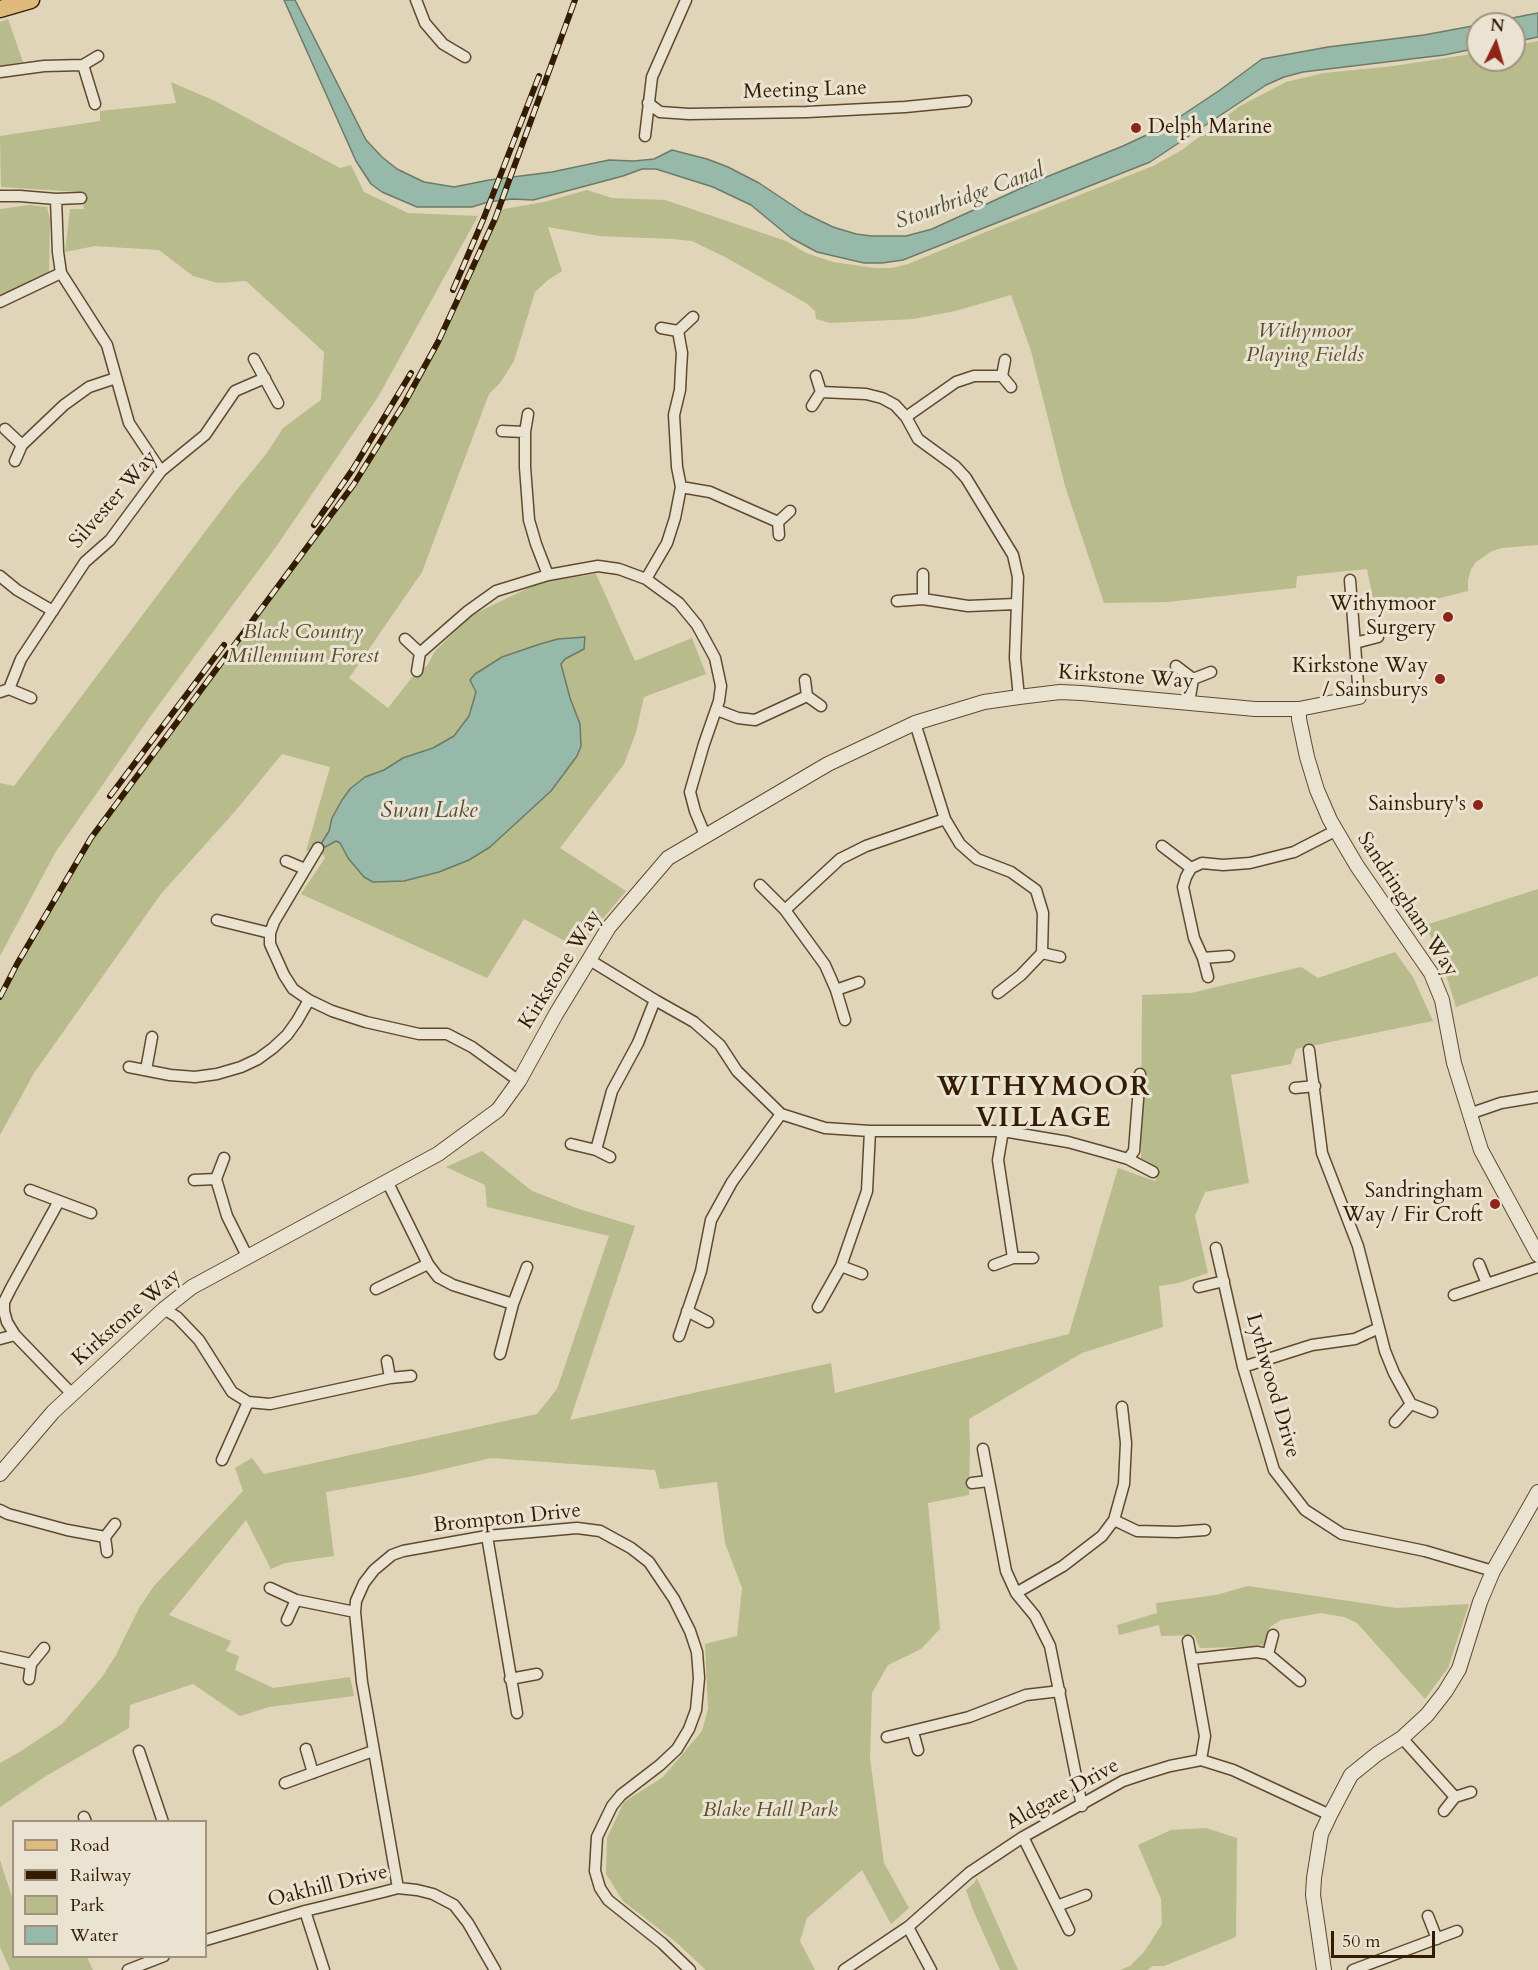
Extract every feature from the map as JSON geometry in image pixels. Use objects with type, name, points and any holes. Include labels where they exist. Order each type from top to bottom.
[{"type":"main road","points":[[0,9],[31,0]]},
{"type":"street","points":[[416,0],[425,23],[443,44],[465,57]]},
{"type":"street","points":[[645,136],[652,77],[687,0]]},
{"type":"street","points":[[0,72],[44,66],[83,65],[98,56]]},
{"type":"street","points":[[83,65],[95,104]]},
{"type":"street","name":"Meeting Lane","points":[[648,103],[660,112],[689,114],[807,112],[906,107],[966,101]]},
{"type":"street","points":[[0,196],[81,198]]},
{"type":"street","points":[[56,199],[61,273],[107,345],[129,423],[161,471]]},
{"type":"street","points":[[0,303],[61,273]]},
{"type":"street","points":[[678,331],[693,317]]},
{"type":"street","points":[[661,328],[678,331]]},
{"type":"street","points":[[646,579],[667,543],[681,487],[677,467],[674,415],[680,390],[682,353],[678,331]]},
{"type":"street","points":[[254,359],[278,403]]},
{"type":"street","points":[[1005,360],[1002,376],[1011,387]]},
{"type":"street","points":[[816,376],[821,392]]},
{"type":"street","points":[[906,417],[956,382],[974,376],[1002,376]]},
{"type":"street","points":[[15,461],[22,445],[64,405],[89,387],[116,378]]},
{"type":"street","name":"Silvester Way","points":[[5,691],[21,659],[85,562],[110,540],[161,471],[205,435],[235,391],[265,378]]},
{"type":"street","points":[[812,406],[821,392]]},
{"type":"street","points":[[821,392],[866,394],[882,398],[895,405],[906,417],[918,439],[955,466],[966,478],[1013,555],[1018,577],[1014,658],[1019,697]]},
{"type":"street","points":[[528,414],[525,432],[529,520],[548,574]]},
{"type":"street","points":[[4,429],[22,445]]},
{"type":"street","points":[[502,431],[525,432]]},
{"type":"street","points":[[681,487],[710,492],[778,522]]},
{"type":"street","points":[[778,522],[790,511]]},
{"type":"street","points":[[778,522],[779,535]]},
{"type":"street","points":[[417,671],[420,653],[495,591],[548,574],[598,566],[619,569],[646,579],[679,603],[697,625],[716,658],[721,686],[717,710],[690,792],[694,811],[705,835]]},
{"type":"street","points":[[923,574],[923,599]]},
{"type":"street","points":[[0,576],[17,590],[53,611]]},
{"type":"street","points":[[1350,580],[1359,697]]},
{"type":"street","points":[[897,601],[923,599],[968,606],[1016,604]]},
{"type":"street","points":[[1355,643],[1378,637]]},
{"type":"street","points":[[405,639],[420,653]]},
{"type":"street","points":[[1176,666],[1193,679]]},
{"type":"street","points":[[1193,679],[1211,672]]},
{"type":"street","points":[[1189,703],[1193,679]]},
{"type":"street","points":[[805,680],[807,696],[821,706]]},
{"type":"street","points":[[5,691],[31,698]]},
{"type":"street","name":"Kirkstone Way","points":[[0,1474],[53,1412],[164,1309],[192,1287],[438,1154],[498,1110],[519,1081],[588,959],[609,927],[668,858],[828,764],[915,723],[984,702],[1019,697],[1060,692],[1081,693],[1256,710],[1299,709],[1359,697]]},
{"type":"street","points":[[717,710],[738,718],[755,720],[807,696]]},
{"type":"street","name":"Sandringham Way","points":[[1299,709],[1299,719],[1317,790],[1335,831],[1431,973],[1442,1000],[1454,1063],[1481,1150],[1538,1255]]},
{"type":"street","points":[[915,723],[945,819],[960,844],[977,859],[1011,872],[1036,891],[1043,913],[1042,953],[1021,975],[998,993]]},
{"type":"street","points":[[785,910],[840,859],[866,846],[945,819]]},
{"type":"street","points":[[1208,978],[1203,958],[1194,938],[1183,887],[1191,868],[1202,863],[1223,865],[1250,863],[1294,852],[1335,831]]},
{"type":"street","points":[[1162,846],[1191,868]]},
{"type":"street","points":[[318,848],[274,922],[270,933],[270,944],[293,989],[332,1011],[366,1022],[419,1034],[447,1034],[472,1047],[519,1081]]},
{"type":"street","points":[[286,861],[304,869]]},
{"type":"street","points":[[760,885],[785,910],[825,965],[845,1020]]},
{"type":"street","points":[[217,920],[270,933]]},
{"type":"street","points":[[1042,953],[1060,957]]},
{"type":"street","points":[[1203,958],[1229,956]]},
{"type":"street","points":[[588,959],[694,1022],[720,1045],[737,1071],[781,1114],[825,1128],[870,1131],[1003,1131],[1068,1142],[1128,1159],[1153,1172]]},
{"type":"street","points":[[836,990],[859,982]]},
{"type":"street","points":[[129,1067],[195,1077],[241,1067],[258,1059],[287,1035],[309,1000]]},
{"type":"street","points":[[597,1150],[612,1091],[638,1043],[655,1000]]},
{"type":"street","points":[[146,1070],[152,1037]]},
{"type":"street","points":[[1309,1050],[1322,1153],[1358,1246],[1385,1351],[1410,1404],[1432,1412]]},
{"type":"street","points":[[1128,1159],[1134,1151],[1140,1074]]},
{"type":"street","points":[[1295,1088],[1315,1086]]},
{"type":"street","points":[[1469,1114],[1501,1103],[1538,1097]]},
{"type":"street","points":[[679,1336],[701,1271],[711,1220],[732,1182],[781,1114]]},
{"type":"street","points":[[818,1307],[841,1266],[867,1191],[870,1131]]},
{"type":"street","points":[[1003,1131],[998,1160],[1013,1258]]},
{"type":"street","points":[[571,1144],[597,1150],[610,1157]]},
{"type":"street","points":[[224,1158],[216,1179],[227,1216],[247,1256]]},
{"type":"street","points":[[194,1180],[216,1179]]},
{"type":"street","points":[[387,1181],[428,1264],[438,1277],[453,1285],[513,1304]]},
{"type":"street","points":[[30,1190],[91,1213]]},
{"type":"street","points":[[59,1201],[4,1302],[6,1322],[15,1335],[72,1394]]},
{"type":"street","name":"Lythwood Drive","points":[[1216,1248],[1243,1367],[1274,1470],[1305,1510],[1342,1534],[1425,1551],[1492,1571]]},
{"type":"street","points":[[994,1264],[1013,1258],[1033,1258]]},
{"type":"street","points":[[376,1288],[428,1264]]},
{"type":"street","points":[[1479,1264],[1486,1284]]},
{"type":"street","points":[[841,1266],[861,1274]]},
{"type":"street","points":[[500,1354],[513,1304],[527,1267]]},
{"type":"street","points":[[1454,1295],[1538,1267]]},
{"type":"street","points":[[1200,1287],[1224,1281]]},
{"type":"street","points":[[164,1309],[177,1317],[199,1340],[232,1392],[248,1402],[270,1404],[390,1378],[411,1376]]},
{"type":"street","points":[[687,1311],[708,1322]]},
{"type":"street","points":[[1243,1367],[1312,1345],[1354,1339],[1379,1328]]},
{"type":"street","points":[[0,1339],[15,1335]]},
{"type":"street","points":[[387,1361],[390,1378]]},
{"type":"street","points":[[222,1460],[248,1402]]},
{"type":"street","points":[[1395,1422],[1410,1404]]},
{"type":"street","points":[[1016,1593],[1063,1566],[1102,1536],[1114,1520],[1124,1484],[1126,1443],[1122,1407]]},
{"type":"street","points":[[984,1449],[1006,1571],[1016,1593],[1035,1616],[1050,1646],[1082,1806]]},
{"type":"street","points":[[972,1483],[988,1481]]},
{"type":"street","points":[[1324,1970],[1315,1912],[1314,1878],[1321,1834],[1351,1775],[1402,1738],[1427,1715],[1445,1692],[1459,1668],[1492,1571],[1538,1492]]},
{"type":"street","points":[[0,1510],[37,1522],[105,1537]]},
{"type":"street","points":[[1114,1520],[1137,1531],[1205,1530]]},
{"type":"street","points":[[107,1552],[105,1537],[116,1524]]},
{"type":"street","name":"Brompton Drive","points":[[398,1888],[362,1682],[355,1612],[356,1601],[364,1583],[374,1570],[392,1555],[403,1551],[487,1536],[577,1528],[600,1531],[631,1548],[649,1562],[674,1599],[690,1631],[697,1653],[699,1678],[698,1701],[689,1730],[677,1749],[660,1765],[621,1794],[612,1806],[597,1838],[594,1856],[595,1871],[600,1888],[608,1900],[662,1943],[690,1970]]},
{"type":"street","points":[[487,1536],[517,1713]]},
{"type":"street","points":[[270,1588],[296,1600],[355,1612]]},
{"type":"street","points":[[287,1620],[296,1600]]},
{"type":"street","points":[[1268,1654],[1273,1635]]},
{"type":"street","points":[[1188,1641],[1205,1736],[1201,1760]]},
{"type":"street","points":[[29,1679],[31,1664],[44,1648]]},
{"type":"street","points":[[1192,1659],[1268,1654],[1300,1681]]},
{"type":"street","points":[[0,1658],[31,1664]]},
{"type":"street","points":[[510,1679],[537,1674]]},
{"type":"street","points":[[887,1737],[969,1716],[1026,1695],[1060,1691]]},
{"type":"street","points":[[913,1732],[918,1750]]},
{"type":"street","points":[[1402,1738],[1455,1797]]},
{"type":"street","points":[[306,1749],[313,1773]]},
{"type":"street","points":[[139,1750],[162,1820]]},
{"type":"street","points":[[285,1784],[373,1751]]},
{"type":"street","name":"Aldgate Drive","points":[[844,1970],[908,1927],[969,1874],[1023,1838],[1123,1781],[1170,1766],[1201,1760],[1233,1770],[1330,1815]]},
{"type":"street","points":[[1444,1811],[1455,1797],[1471,1792]]},
{"type":"street","points":[[1023,1838],[1069,1930]]},
{"type":"street","name":"Oakhill Drive","points":[[207,1940],[305,1911],[398,1888],[433,1894],[454,1905],[468,1923],[495,1970]]},
{"type":"street","points":[[1056,1906],[1086,1895]]},
{"type":"street","points":[[305,1911],[324,1970]]},
{"type":"street","points":[[1428,1916],[1437,1939]]},
{"type":"street","points":[[908,1927],[931,1970]]},
{"type":"street","points":[[1353,1970],[1457,1931]]},
{"type":"street","points":[[129,1970],[159,1958]]},
{"type":"green space","points":[[8,19],[23,62],[0,66],[0,22]]},
{"type":"green space","name":"Withymoor Playing Fields","points":[[1538,41],[1538,545],[1492,551],[1476,562],[1471,569],[1468,591],[1376,614],[1367,569],[1297,576],[1296,588],[1167,602],[1104,603],[1065,486],[1031,351],[1011,295],[955,311],[913,319],[830,323],[816,319],[815,311],[806,303],[692,241],[599,236],[548,227],[562,271],[535,292],[514,361],[500,383],[489,394],[422,572],[349,678],[388,708],[417,671],[427,666],[435,651],[472,615],[541,582],[596,574],[635,661],[692,638],[706,674],[644,697],[636,732],[624,764],[560,848],[626,891],[578,948],[524,919],[487,978],[301,894],[325,858],[318,848],[306,851],[330,767],[282,754],[237,809],[161,894],[34,1073],[0,1135],[0,998],[17,964],[69,874],[122,795],[372,458],[420,377],[453,311],[498,210],[544,202],[587,190],[612,198],[665,200],[786,241],[806,253],[833,262],[892,268],[908,264],[1153,166],[1182,150],[1240,106],[1286,82],[1324,73],[1394,66],[1466,55],[1466,72],[1526,72],[1526,44]]},
{"type":"green space","name":"Black Country Millennium Forest","points":[[171,82],[215,101],[340,168],[351,165],[364,192],[408,213],[478,216],[378,397],[278,544],[152,714],[55,853],[0,956],[0,783],[14,786],[235,492],[267,453],[283,428],[321,400],[324,352],[246,281],[218,283],[193,276],[159,250],[95,246],[65,252],[70,209],[84,209],[80,192],[1,187],[0,136],[100,121],[100,111],[176,103]]},
{"type":"green space","points":[[30,205],[47,207],[50,220],[49,272],[26,286],[0,294],[0,209]]},
{"type":"green space","points":[[1538,889],[1538,976],[1456,1007],[1426,925]]},
{"type":"green space","name":"Blake Hall Park","points":[[1395,952],[1413,977],[1433,1021],[1296,1049],[1291,1064],[1231,1075],[1249,1183],[1205,1192],[1195,1216],[1208,1273],[1178,1283],[1159,1286],[1163,1327],[1082,1353],[969,1419],[969,1495],[928,1503],[940,1629],[921,1649],[888,1665],[872,1693],[870,1758],[884,1863],[909,1908],[891,1924],[862,1870],[807,1918],[800,1941],[815,1970],[706,1970],[677,1943],[623,1901],[606,1874],[607,1838],[624,1802],[663,1777],[702,1731],[708,1709],[705,1644],[737,1636],[742,1588],[725,1543],[717,1482],[660,1489],[655,1470],[491,1458],[414,1476],[326,1492],[334,1556],[285,1563],[271,1569],[246,1520],[169,1615],[231,1641],[226,1651],[239,1656],[235,1670],[273,1688],[350,1677],[354,1696],[269,1707],[240,1716],[193,1684],[130,1705],[129,1728],[46,1776],[0,1807],[0,1763],[62,1724],[102,1677],[116,1655],[139,1608],[154,1586],[243,1491],[235,1468],[252,1458],[264,1474],[537,1414],[557,1389],[609,1236],[487,1207],[485,1185],[446,1167],[482,1151],[532,1191],[579,1209],[635,1226],[570,1420],[831,1363],[835,1393],[1069,1334],[1118,1168],[1155,1181],[1160,1169],[1141,1158],[1142,995],[1191,993],[1301,967],[1318,978]]},
{"type":"green space","points":[[1248,1586],[1396,1608],[1469,1604],[1448,1668],[1425,1699],[1357,1623],[1344,1617],[1321,1613],[1281,1620],[1270,1627],[1264,1645],[1242,1647],[1200,1648],[1194,1635],[1161,1636],[1159,1625],[1119,1635],[1117,1625],[1157,1613],[1156,1603],[1216,1595]]},
{"type":"green space","points":[[1206,1828],[1237,1838],[1236,1937],[1164,1966],[1153,1966],[1147,1970],[1120,1970],[1130,1966],[1144,1952],[1162,1924],[1161,1899],[1138,1845],[1171,1830]]},
{"type":"green space","points":[[0,1860],[12,1897],[12,1958],[87,1958],[93,1970],[10,1970],[0,1947]]},
{"type":"green space","points":[[977,1878],[1018,1970],[1000,1970],[973,1910],[966,1890]]},
{"type":"water","points":[[284,0],[295,0],[366,140],[397,169],[424,182],[454,187],[552,172],[609,160],[654,159],[672,150],[728,167],[759,183],[804,213],[833,227],[871,236],[906,236],[932,229],[1039,180],[1123,146],[1166,126],[1262,59],[1466,27],[1466,50],[1303,72],[1284,77],[1266,85],[1150,162],[903,260],[882,263],[864,263],[817,252],[791,238],[751,205],[713,187],[656,169],[642,169],[533,200],[512,199],[472,207],[417,207],[382,192],[371,184],[356,161]]},
{"type":"water","points":[[1538,13],[1538,37],[1526,40],[1526,15]]},
{"type":"water","name":"Swan Lake","points":[[585,637],[584,649],[565,659],[561,664],[580,724],[581,746],[577,756],[551,791],[490,847],[469,860],[439,872],[404,881],[373,882],[364,877],[348,858],[340,843],[336,841],[325,847],[321,844],[329,831],[332,818],[350,789],[365,777],[384,770],[403,758],[433,748],[454,736],[469,716],[476,692],[470,680],[475,674],[502,657],[540,644],[558,639]]},
{"type":"railway","points":[[0,997],[91,838],[354,484],[405,402],[438,342],[495,219],[575,0]]},
{"type":"railway","points":[[453,290],[539,76]]},
{"type":"railway","points":[[314,525],[353,469],[411,373]]},
{"type":"railway","points":[[110,796],[224,645]]},
{"type":"place","name":"Delph Marine","points":[[1136,128]]},
{"type":"place","name":"Withymoor Surgery","points":[[1448,617]]},
{"type":"place","name":"Kirkstone Way / Sainsburys","points":[[1440,679]]},
{"type":"place","name":"Sainsbury's","points":[[1478,805]]},
{"type":"place","name":"Sandringham Way / Fir Croft","points":[[1495,1204]]},
{"type":"district","name":"WITHYMOOR VILLAGE","points":[[1044,1104]]},
{"type":"water label","name":"Stourbridge Canal","points":[[970,197]]}]
